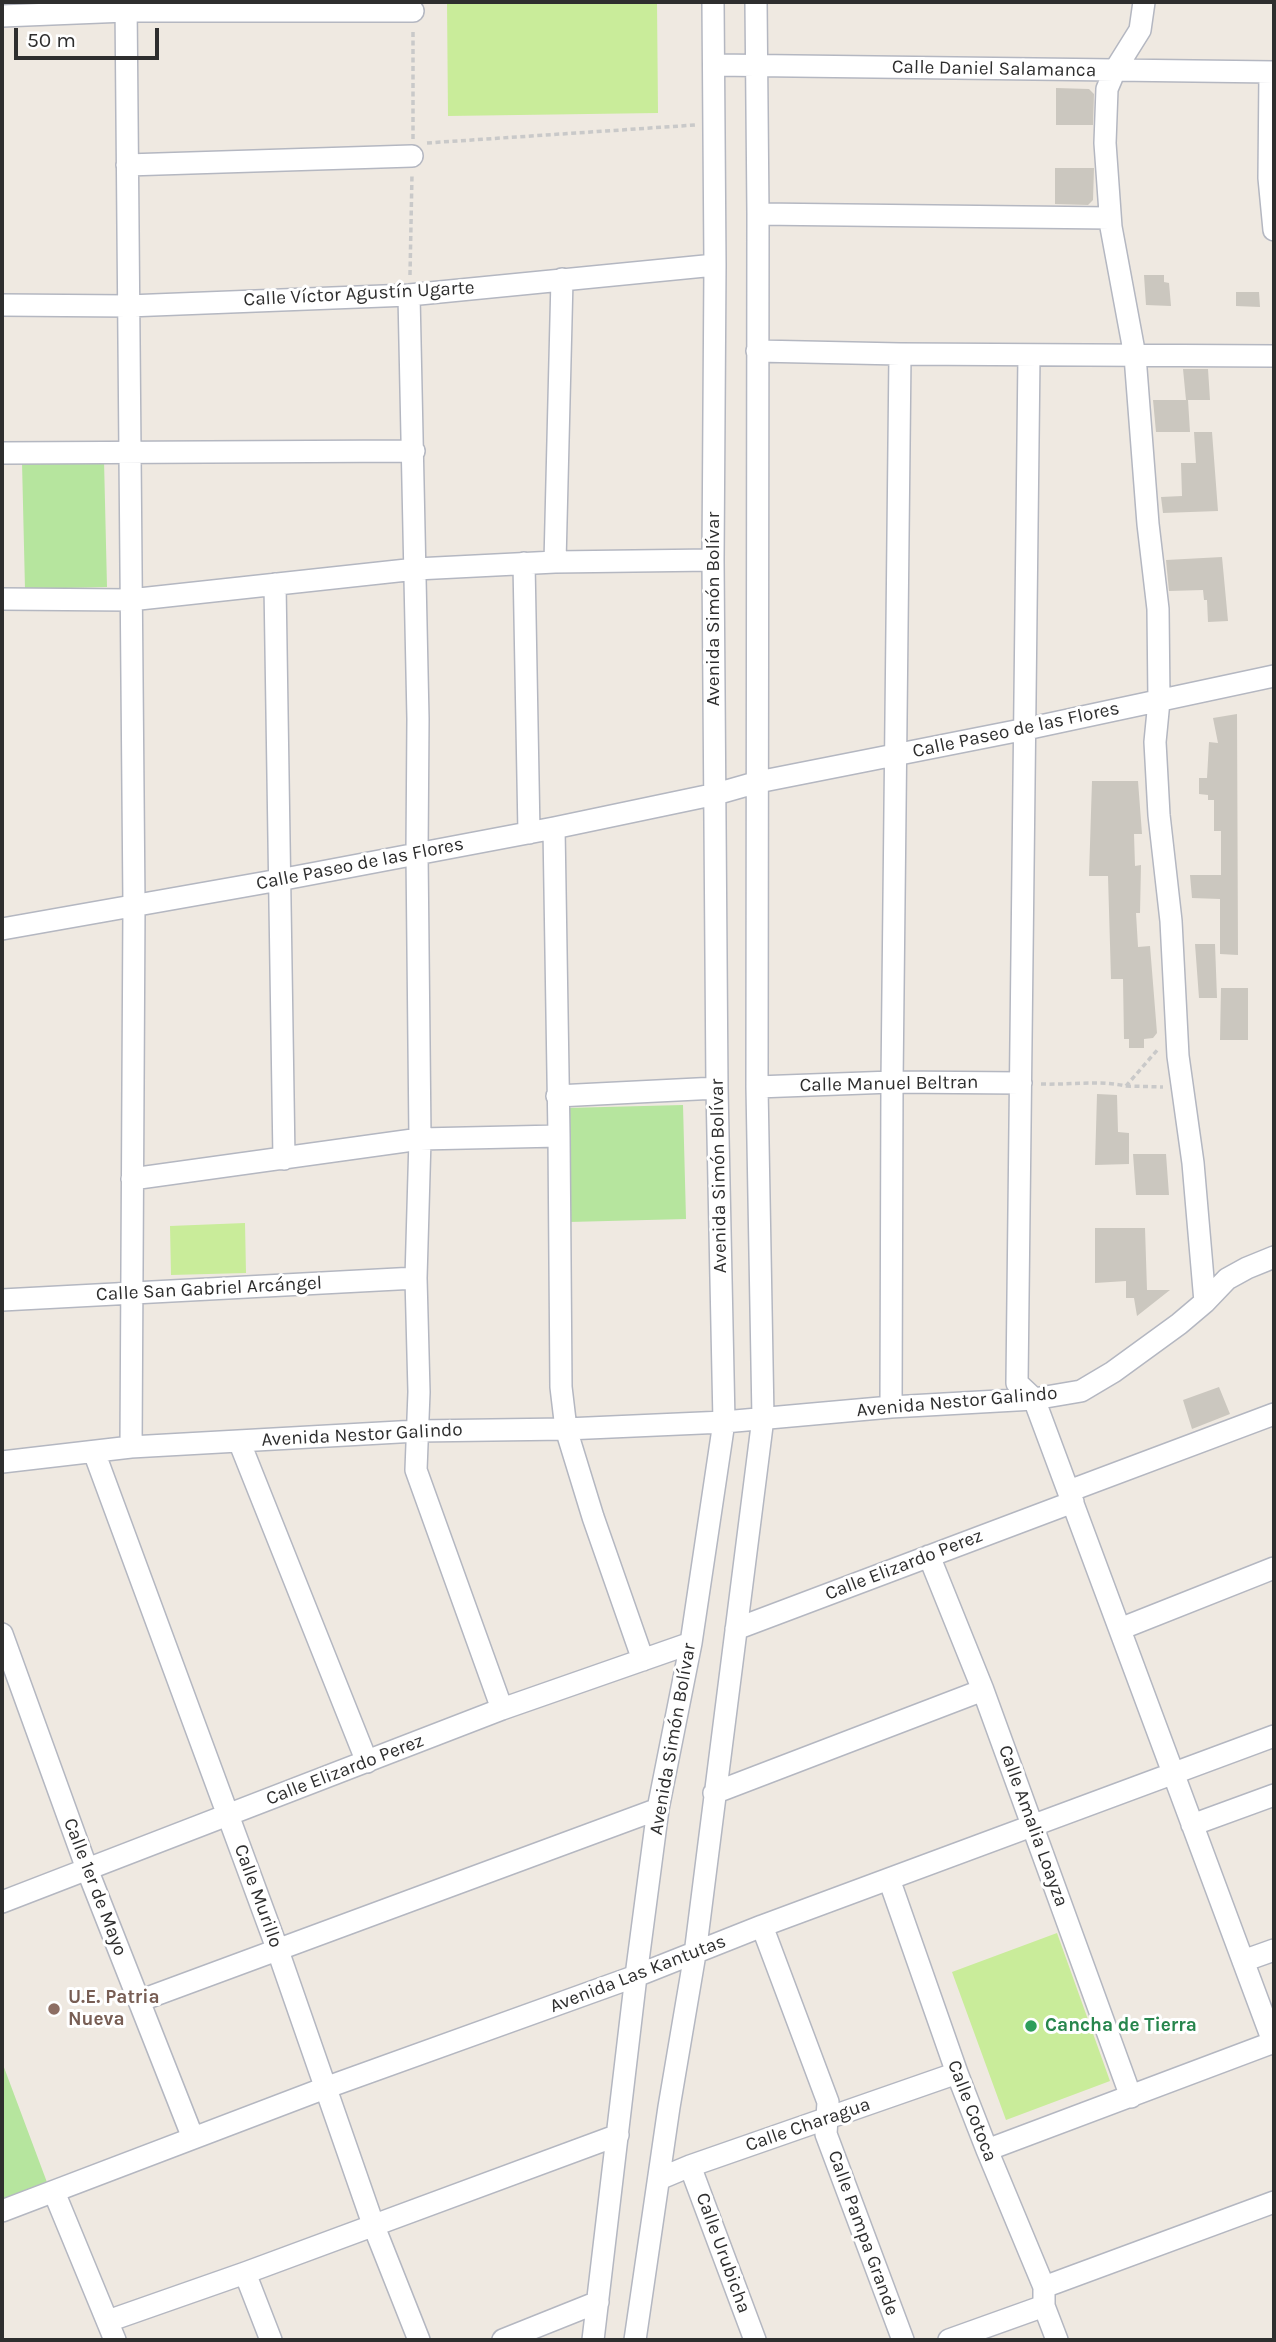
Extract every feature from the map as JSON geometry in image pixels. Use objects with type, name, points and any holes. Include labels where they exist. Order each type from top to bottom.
[{"type":"street","name":"Avenida Simón Bolívar","points":[[593,2340],[635,1976],[658,1810],[691,1643],[724,1422],[716,1088],[713,2]]},
{"type":"street","name":"Avenida Simón Bolívar","points":[[635,2340],[695,1954],[763,1418],[757,1087],[756,2]]},
{"type":"street","points":[[1144,2],[1140,30],[1115,70],[1107,89],[1105,113],[1110,218],[1135,356],[1158,609],[1159,701],[1156,776],[1205,1302]]},
{"type":"street","points":[[2,16],[126,6],[413,10]]},
{"type":"street","points":[[126,6],[134,905],[131,1447]]},
{"type":"street","name":"Calle Daniel Salamanca","points":[[715,65],[1272,72]]},
{"type":"street","points":[[1272,72],[1269,178],[1274,230]]},
{"type":"street","points":[[127,165],[419,149]]},
{"type":"street","points":[[758,214],[1110,218]]},
{"type":"street","name":"Calle Víctor Agustín Ugarte","points":[[2,305],[128,306],[409,295],[715,265]]},
{"type":"street","points":[[555,562],[562,279]]},
{"type":"street","points":[[409,295],[418,719],[420,1139],[416,1278],[416,1470],[502,1709]]},
{"type":"street","points":[[757,351],[1274,356]]},
{"type":"street","points":[[891,1407],[900,354]]},
{"type":"street","points":[[987,2150],[1274,2043],[1034,1399],[1017,1383],[1029,355]]},
{"type":"street","points":[[2,453],[414,451]]},
{"type":"street","points":[[2,598],[130,600],[416,569],[524,563],[713,559]]},
{"type":"street","points":[[524,563],[529,832]]},
{"type":"street","points":[[275,584],[284,1159]]},
{"type":"street","name":"Calle Paseo de las Flores","points":[[2,929],[554,828],[716,794],[758,782],[1026,730],[1274,676]]},
{"type":"street","points":[[554,828],[561,1387],[566,1429],[593,1517],[643,1660]]},
{"type":"street","name":"Calle Manuel Beltran","points":[[757,1087],[892,1082],[1021,1083]]},
{"type":"street","points":[[557,1096],[716,1088]]},
{"type":"street","points":[[132,1179],[420,1139],[559,1136]]},
{"type":"street","name":"Avenida Nestor Galindo","points":[[2,1462],[131,1447],[417,1431],[566,1429],[724,1422],[891,1407],[1034,1399],[1081,1391],[1144,1351],[1205,1302],[1227,1279],[1274,1257]]},
{"type":"street","name":"Calle San Gabriel Arcángel","points":[[2,1300],[416,1278]]},
{"type":"street","name":"Calle Elizardo Perez","points":[[736,1629],[929,1556],[1274,1414]]},
{"type":"street","points":[[239,1441],[367,1762]]},
{"type":"street","name":"Calle Murillo","points":[[94,1452],[277,1948],[373,2224],[419,2340]]},
{"type":"street","name":"Calle Amalia Loayza","points":[[929,1556],[983,1690],[1131,2097]]},
{"type":"street","points":[[1120,1629],[1274,1568]]},
{"type":"street","name":"Calle 1er de Mayo","points":[[2,1634],[87,1869],[192,2138]]},
{"type":"street","name":"Calle Elizardo Perez","points":[[2,1902],[502,1709],[691,1643]]},
{"type":"street","points":[[714,1793],[983,1690]]},
{"type":"street","name":"Avenida Las Kantutas","points":[[2,2211],[325,2088],[695,1954],[762,1926],[1274,1736]]},
{"type":"street","points":[[1192,1825],[1274,1794]]},
{"type":"street","points":[[139,2001],[658,1810]]},
{"type":"street","name":"Calle Cotoca","points":[[889,1879],[957,2073],[1044,2296],[1057,2340]]},
{"type":"street","name":"Calle Pampa Grande","points":[[762,1926],[828,2102],[826,2134],[903,2340]]},
{"type":"street","points":[[1243,1961],[1274,1950]]},
{"type":"street","name":"Calle Charagua","points":[[659,2179],[957,2073]]},
{"type":"street","points":[[54,2192],[111,2331],[245,2273],[618,2135]]},
{"type":"street","name":"Calle Urubicha","points":[[690,2166],[755,2340]]},
{"type":"street","points":[[949,2340],[1044,2296],[1274,2202]]},
{"type":"street","points":[[245,2273],[271,2340]]},
{"type":"street","points":[[503,2340],[598,2302]]},
{"type":"path","points":[[419,149],[715,123]]},
{"type":"path","points":[[1126,1086],[1167,1037],[1178,1028]]},
{"type":"path","points":[[1021,1083],[1063,1085],[1102,1082],[1126,1086],[1183,1087]]},
{"type":"green space","points":[[447,2],[657,2],[658,113],[448,116]]},
{"type":"green space","points":[[104,460],[107,587],[25,589],[22,462]]},
{"type":"green space","points":[[683,1105],[686,1219],[569,1222],[566,1108]]},
{"type":"green space","points":[[245,1223],[246,1273],[171,1275],[170,1226]]},
{"type":"green space","name":"Cancha de Tierra","points":[[1057,1933],[1110,2081],[1006,2120],[952,1972]]},
{"type":"green space","points":[[2,2062],[48,2185],[2,2202]]},
{"type":"building","points":[[1056,88],[1089,89],[1094,94],[1093,125],[1056,125]]},
{"type":"building","points":[[1055,168],[1094,168],[1093,200],[1088,205],[1055,204]]},
{"type":"building","points":[[1144,275],[1164,275],[1164,282],[1169,283],[1171,306],[1146,305]]},
{"type":"building","points":[[1236,292],[1259,292],[1260,307],[1236,306]]},
{"type":"building","points":[[1183,369],[1208,369],[1210,400],[1188,400],[1190,432],[1156,432],[1153,400],[1186,400]]},
{"type":"building","points":[[1194,432],[1212,432],[1218,511],[1163,513],[1161,497],[1182,496],[1181,463],[1196,463]]},
{"type":"building","points":[[1222,557],[1228,621],[1208,622],[1207,600],[1204,600],[1203,590],[1169,591],[1166,560]]},
{"type":"building","points":[[1237,714],[1238,955],[1220,954],[1220,899],[1192,898],[1190,875],[1221,875],[1221,831],[1214,831],[1214,800],[1208,800],[1208,795],[1199,794],[1199,778],[1207,778],[1209,742],[1218,743],[1213,718]]},
{"type":"building","points":[[1092,781],[1138,781],[1142,834],[1134,834],[1135,866],[1141,865],[1140,913],[1136,913],[1138,947],[1150,946],[1157,1033],[1153,1038],[1144,1039],[1144,1048],[1129,1048],[1129,1039],[1124,1039],[1123,979],[1111,979],[1108,876],[1089,876]]},
{"type":"building","points":[[1195,944],[1215,944],[1217,998],[1199,998]]},
{"type":"building","points":[[1221,988],[1248,988],[1248,1040],[1220,1040]]},
{"type":"building","points":[[1097,1094],[1117,1095],[1118,1132],[1129,1133],[1129,1164],[1095,1165]]},
{"type":"building","points":[[1133,1154],[1166,1154],[1169,1195],[1136,1195]]},
{"type":"building","points":[[1095,1228],[1145,1228],[1147,1290],[1170,1290],[1137,1316],[1134,1298],[1126,1298],[1126,1281],[1095,1283]]},
{"type":"building","points":[[1219,1387],[1230,1414],[1192,1429],[1183,1400]]},
{"type":"place","name":"U.E. Patria Nueva","points":[[54,2009]]},
{"type":"place","name":"Cancha de Tierra","points":[[1031,2026]]}]
